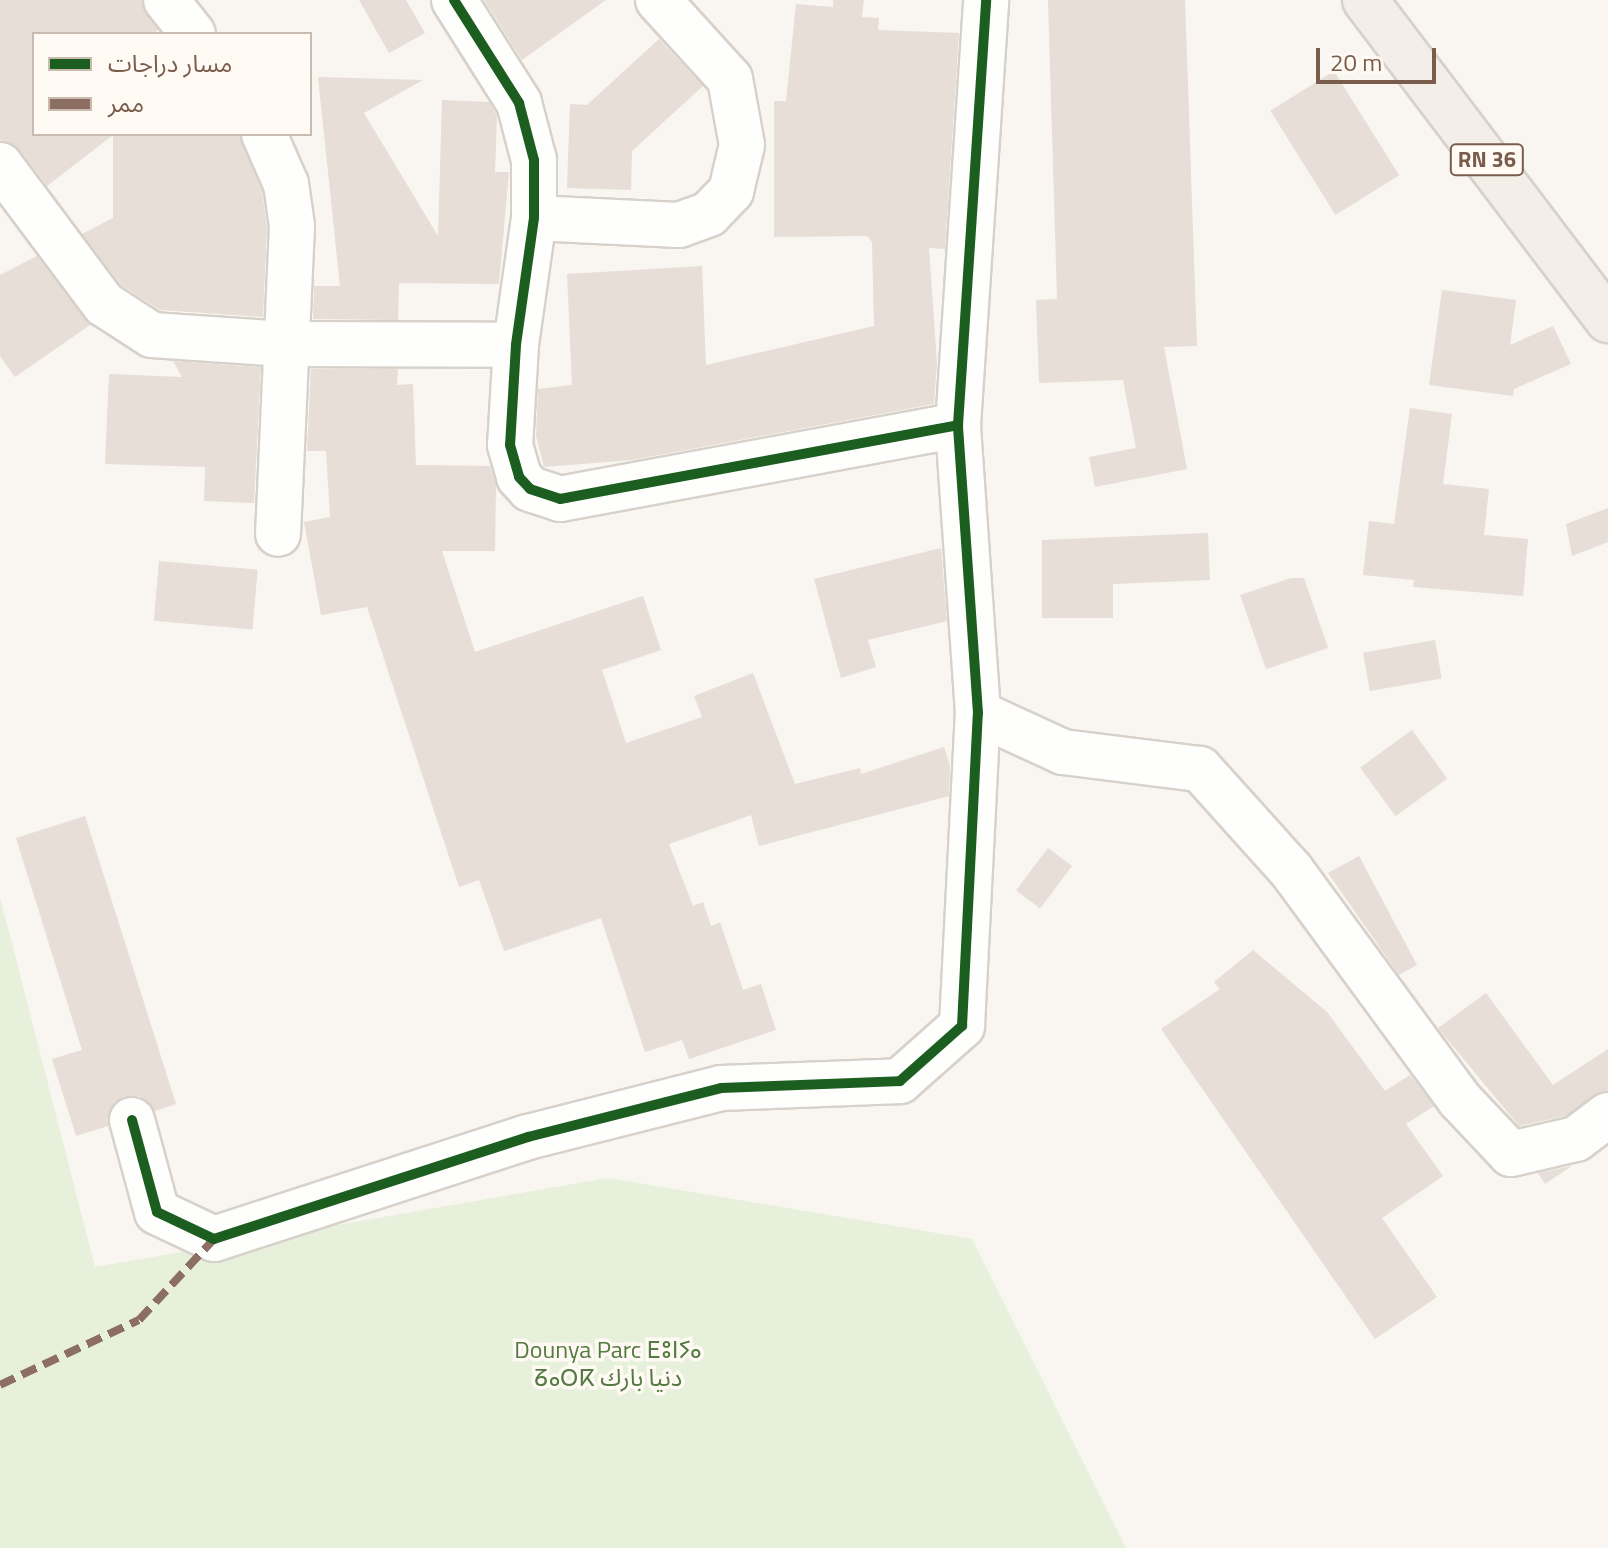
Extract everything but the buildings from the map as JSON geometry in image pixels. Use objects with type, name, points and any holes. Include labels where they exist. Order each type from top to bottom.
[{"type":"main road","name":"RN 36","points":[[1365,0],[1608,320]]},
{"type":"street","points":[[166,0],[191,32]]},
{"type":"street","points":[[454,0],[519,103],[534,160],[534,218],[516,345],[512,462],[530,489],[544,497],[577,497],[958,425]]},
{"type":"street","points":[[534,218],[679,225],[709,214],[731,191],[742,145],[730,79],[658,0]]},
{"type":"street","points":[[132,1120],[157,1212],[214,1239],[528,1137],[721,1088],[900,1081],[962,1026],[978,713],[958,425],[986,0]]},
{"type":"street","points":[[265,136],[286,184],[292,226],[278,534]]},
{"type":"street","points":[[0,165],[104,304],[126,322],[170,340],[516,345]]},
{"type":"street","points":[[978,713],[1063,752],[1200,769],[1291,870],[1460,1100],[1511,1154],[1576,1139],[1608,1115]]},
{"type":"green space","name":"Dounya Parc ⴹⵓⵏⵢⴰ ⵒⴰⵔⴽ دنيا بارك","points":[[0,897],[95,1267],[608,1178],[972,1239],[1126,1548],[0,1548]]},
{"type":"marked path","points":[[0,1385],[139,1320],[214,1239]]},
{"type":"cycle path","points":[[454,0],[519,103],[534,160],[534,218],[516,345],[510,445],[519,477],[530,489],[560,499],[958,425]]},
{"type":"cycle path","points":[[132,1120],[157,1212],[214,1239],[528,1137],[721,1088],[900,1081],[962,1026],[978,713],[958,425],[986,0]]}]
